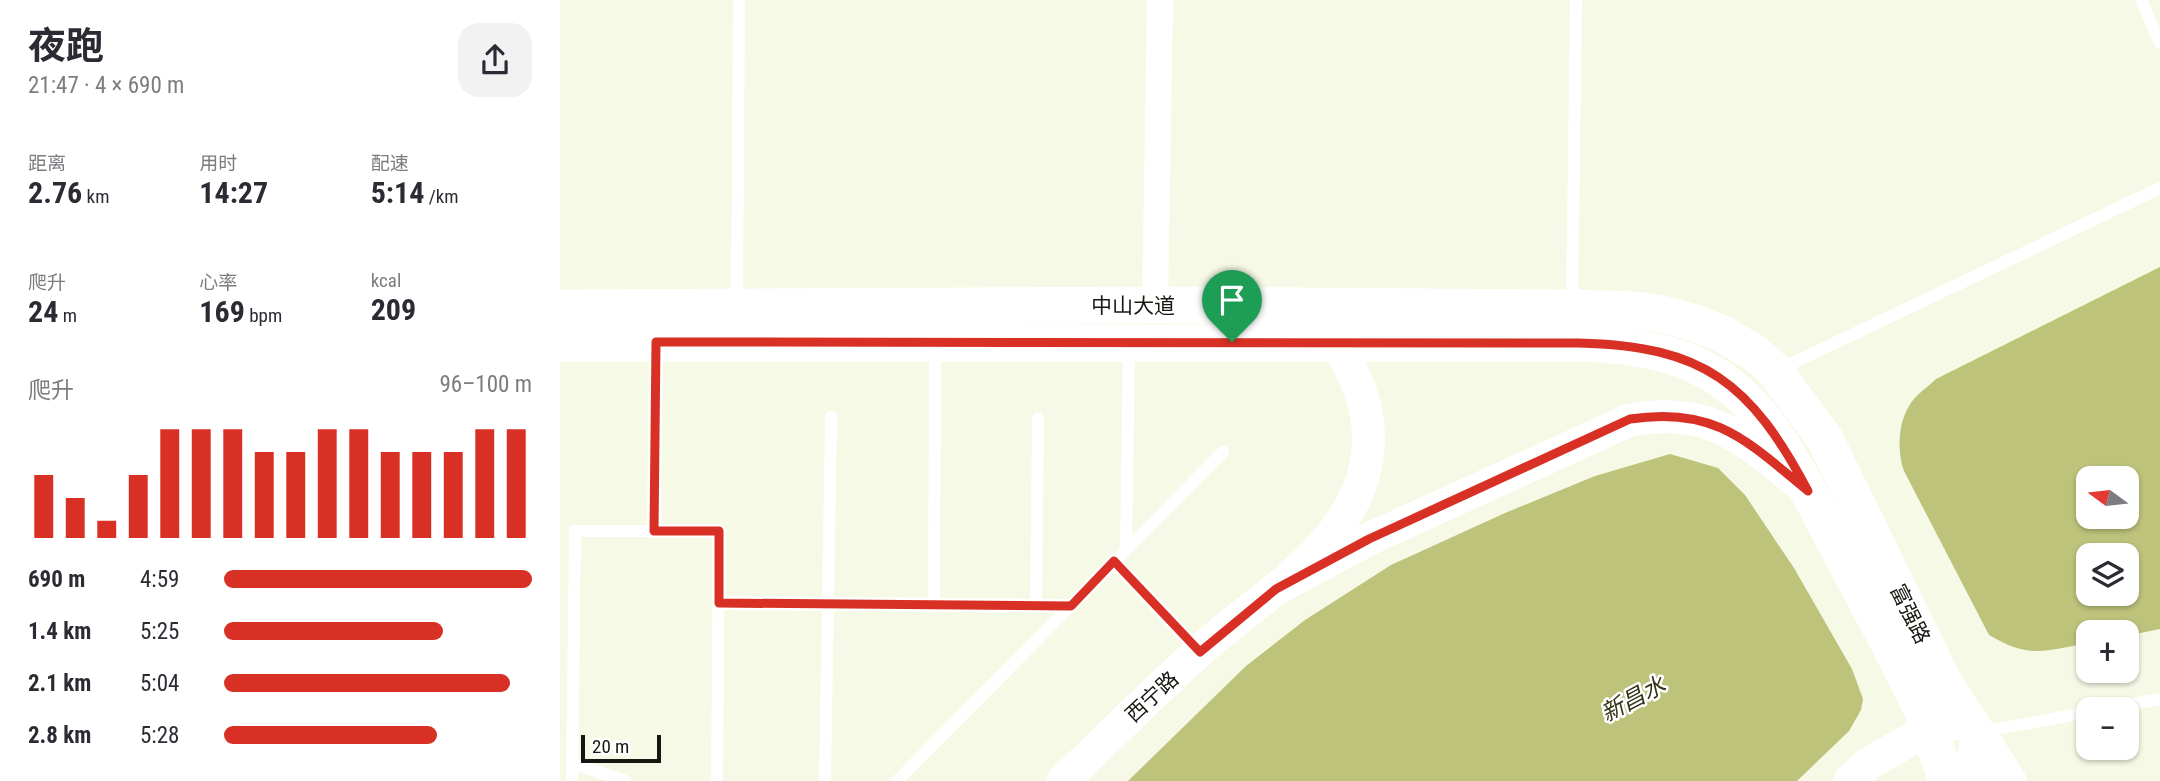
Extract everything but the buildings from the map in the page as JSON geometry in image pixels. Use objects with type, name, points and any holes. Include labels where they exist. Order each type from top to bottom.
[{"type":"main road","name":"中山大道","points":[[560,308],[1155,306],[1636,310],[1695,323],[1722,334],[1753,352],[1775,372],[1825,439]]},
{"type":"main road","name":"中山大道","points":[[560,342],[1606,343],[1658,351],[1707,369],[1729,383],[1754,406],[1788,452]]},
{"type":"main road","name":"富强路","points":[[1825,439],[1944,683],[1974,726],[1993,777]]},
{"type":"main road","name":"富强路","points":[[1788,452],[1923,709],[1942,769],[1949,781]]},
{"type":"street","points":[[1155,306],[1160,0]]},
{"type":"street","points":[[1276,589],[1322,547],[1336,529],[1357,492],[1370,455],[1364,400],[1357,380],[1335,342]]},
{"type":"street","points":[[1276,589],[1369,539],[1630,419],[1671,416],[1720,426],[1746,440],[1808,491]]},
{"type":"street","name":"西宁路","points":[[1063,781],[1200,652],[1276,589]]},
{"type":"street","points":[[1850,781],[1868,764],[1930,729],[1974,726]]},
{"type":"lane","points":[[737,308],[739,0]]},
{"type":"lane","points":[[1572,308],[1576,0]]},
{"type":"lane","points":[[2141,0],[2160,43]]},
{"type":"lane","points":[[1775,372],[2160,188]]},
{"type":"lane","points":[[654,531],[656,342]]},
{"type":"lane","points":[[934,604],[935,342]]},
{"type":"lane","points":[[1126,550],[1129,342]]},
{"type":"lane","points":[[825,781],[831,417]]},
{"type":"lane","points":[[1036,605],[1038,418]]},
{"type":"lane","points":[[897,781],[1223,453]]},
{"type":"lane","points":[[572,781],[575,531],[719,531],[717,781]]},
{"type":"lane","points":[[1114,561],[1200,652]]},
{"type":"lane","points":[[719,603],[1071,606]]},
{"type":"lane","points":[[2139,703],[2160,699]]},
{"type":"lane","points":[[1974,726],[2076,713]]},
{"type":"lane","points":[[572,763],[625,781]]},
{"type":"water","points":[[2160,267],[2160,629],[2139,633],[2139,620],[2076,620],[2076,645],[2037,651],[2015,648],[1989,635],[1904,471],[1900,438],[1905,413],[1914,398],[1936,379]]},
{"type":"water","name":"新昌水","points":[[1670,454],[1718,468],[1745,495],[1794,568],[1852,669],[1863,699],[1861,710],[1849,731],[1797,781],[1128,781],[1246,666],[1305,620],[1391,565],[1595,476]]},
{"type":"route","points":[[656,342],[1232,342],[1606,343],[1658,351],[1707,369],[1742,394],[1788,452],[1808,491],[1746,440],[1720,426],[1671,416],[1630,419],[1369,539],[1276,589],[1200,652],[1114,561],[1071,606],[719,603],[719,531],[654,531],[656,342]]}]
